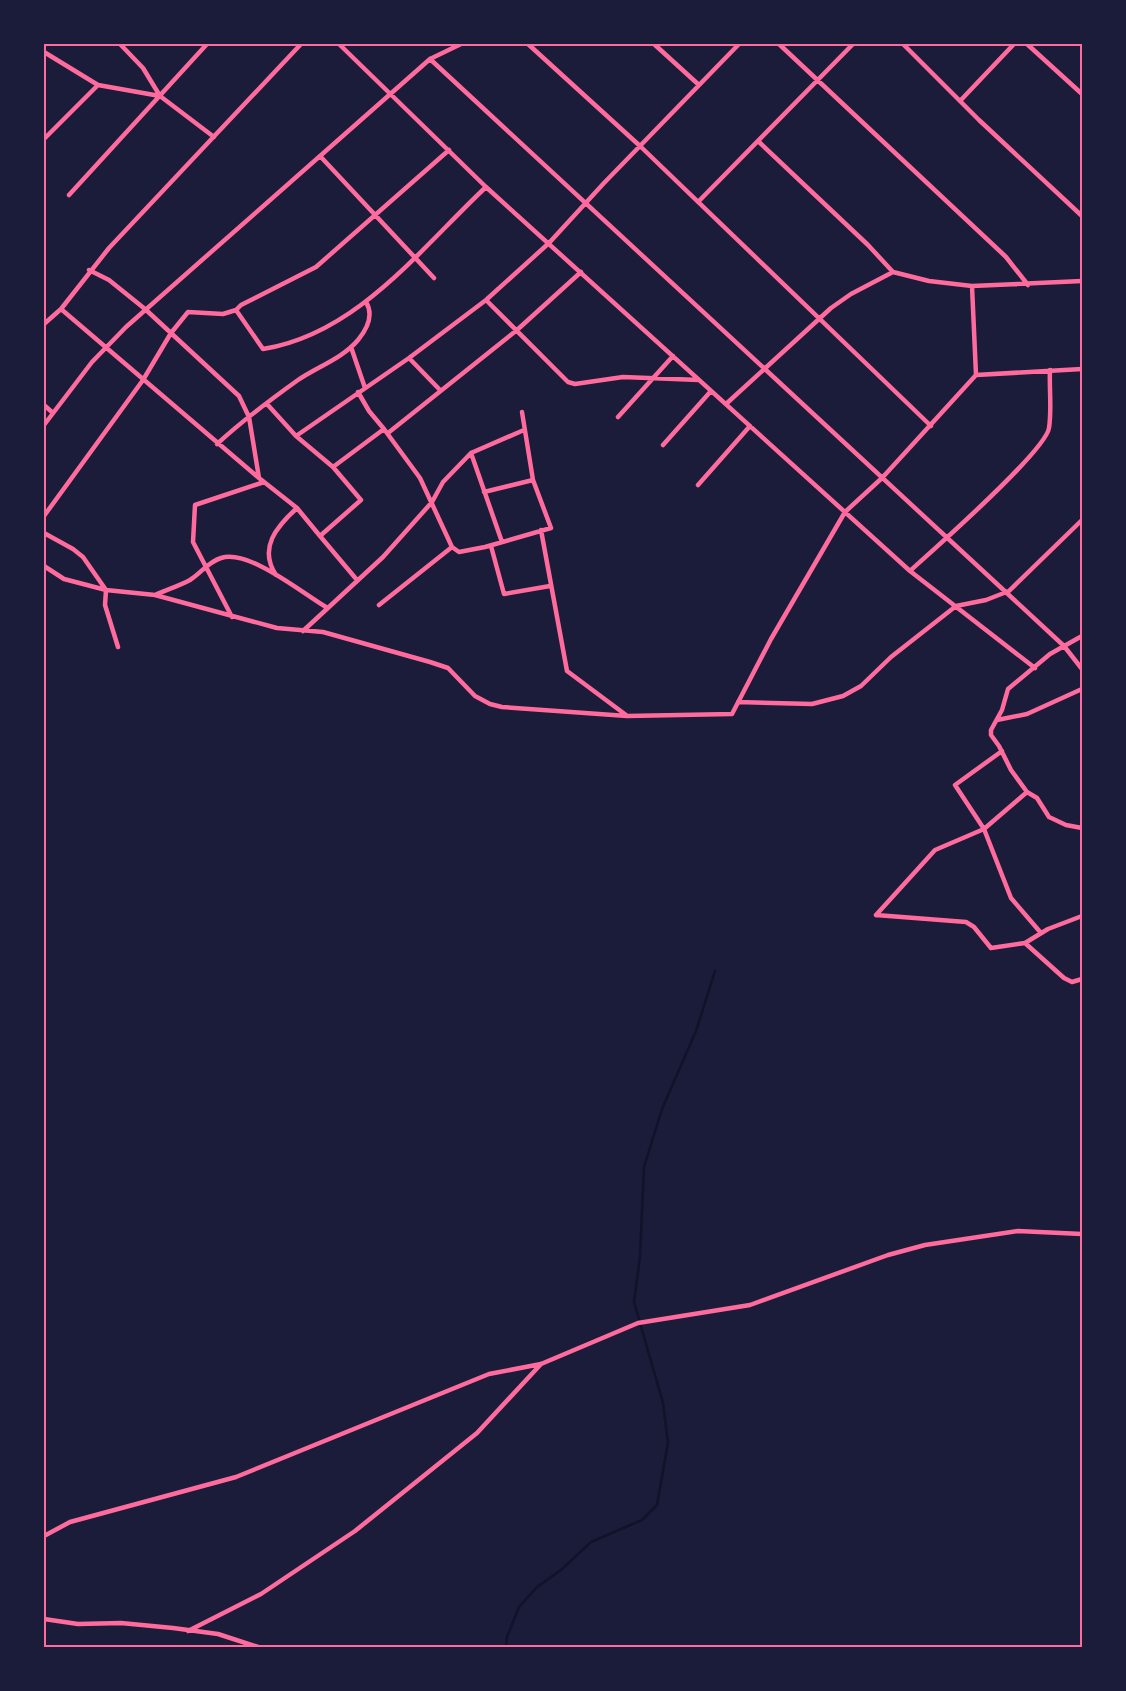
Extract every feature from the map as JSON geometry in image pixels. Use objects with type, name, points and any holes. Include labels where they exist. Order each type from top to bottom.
[{"type":"street","points":[[120,44],[143,68],[160,96],[214,137]]},
{"type":"street","points":[[69,195],[205,44]]},
{"type":"street","points":[[44,324],[61,309],[89,270],[301,44]]},
{"type":"street","points":[[339,44],[486,187],[910,571],[1035,668]]},
{"type":"street","points":[[44,425],[105,348],[145,309],[430,59],[461,44]]},
{"type":"street","points":[[528,44],[640,146],[931,426]]},
{"type":"street","points":[[654,44],[699,86]]},
{"type":"street","points":[[296,436],[409,358],[486,300],[549,243],[739,44]]},
{"type":"street","points":[[779,44],[1006,257],[1028,285]]},
{"type":"street","points":[[698,202],[853,44]]},
{"type":"street","points":[[903,44],[960,101],[1081,212]]},
{"type":"street","points":[[960,101],[1014,44]]},
{"type":"street","points":[[1028,44],[1082,94]]},
{"type":"street","points":[[44,52],[98,85],[160,96]]},
{"type":"street","points":[[430,59],[1064,646],[1082,669]]},
{"type":"street","points":[[44,139],[98,85]]},
{"type":"street","points":[[758,141],[868,245],[893,272],[929,281],[972,286],[1028,285],[1082,281]]},
{"type":"street","points":[[44,516],[143,380],[171,333],[188,312],[223,314],[236,310],[248,300],[288,283],[316,267],[449,150]]},
{"type":"street","points":[[320,156],[434,278]]},
{"type":"street","points":[[236,310],[263,349],[301,340],[348,315],[366,302],[486,187]]},
{"type":"street","points":[[89,270],[109,280],[145,309],[239,396],[249,417],[262,480]]},
{"type":"street","points":[[333,468],[386,431],[517,330],[581,272]]},
{"type":"street","points":[[726,404],[818,318],[843,299],[893,272]]},
{"type":"street","points":[[44,566],[64,579],[106,590],[155,596],[278,628],[347,638],[448,668],[475,696],[490,704],[502,707],[627,716],[732,714],[771,639],[845,512],[882,478],[976,375],[972,286]]},
{"type":"street","points":[[486,300],[571,384],[623,377],[699,380]]},
{"type":"street","points":[[217,444],[249,417],[299,380],[351,347],[359,339],[369,320],[371,313],[366,302]]},
{"type":"street","points":[[61,309],[217,444],[297,508],[357,580]]},
{"type":"street","points":[[351,347],[365,388]]},
{"type":"street","points":[[618,417],[673,356]]},
{"type":"street","points":[[409,358],[440,390]]},
{"type":"street","points":[[976,375],[1082,369]]},
{"type":"street","points":[[910,571],[947,538],[1024,462],[1048,430],[1050,370]]},
{"type":"street","points":[[663,445],[711,391]]},
{"type":"street","points":[[358,392],[369,411],[420,478],[452,547],[459,552],[490,546],[551,528],[533,480],[522,412]]},
{"type":"street","points":[[267,404],[296,436],[333,468],[361,500],[320,536]]},
{"type":"street","points":[[44,405],[53,413]]},
{"type":"street","points":[[698,486],[750,426]]},
{"type":"street","points":[[303,631],[326,607],[383,557],[432,502],[442,482],[471,453],[524,430]]},
{"type":"street","points":[[471,453],[502,542]]},
{"type":"street","points":[[232,617],[193,542],[195,506],[262,480]]},
{"type":"street","points":[[484,492],[533,480]]},
{"type":"street","points":[[276,575],[268,559],[271,538],[278,526],[297,508]]},
{"type":"street","points":[[738,702],[812,704],[844,696],[861,686],[897,652],[956,606],[986,600],[1006,593],[1082,520]]},
{"type":"street","points":[[541,530],[567,671],[627,716]]},
{"type":"street","points":[[44,533],[73,549],[82,557],[106,590],[105,605],[118,647]]},
{"type":"street","points":[[490,546],[504,594],[550,586]]},
{"type":"street","points":[[379,605],[452,547]]},
{"type":"street","points":[[155,596],[184,583],[223,557],[238,556],[276,575],[326,607]]},
{"type":"street","points":[[1082,636],[1064,646],[1008,689],[997,720],[990,730],[991,736],[1011,770],[1027,792],[1036,798],[1049,817],[1066,825],[1082,828]]},
{"type":"street","points":[[997,720],[1027,714],[1082,689]]},
{"type":"street","points":[[1002,752],[955,785],[984,829],[1011,898],[1041,933]]},
{"type":"street","points":[[1027,792],[984,829],[935,850],[876,915],[966,922],[974,927],[991,948],[1025,944],[1041,933],[1082,916]]},
{"type":"street","points":[[1025,944],[1064,978],[1072,982],[1082,979]]},
{"type":"street","points":[[44,1536],[70,1522],[236,1477],[489,1374],[541,1364],[638,1324],[750,1305],[888,1255],[926,1245],[1018,1231],[1082,1234]]},
{"type":"street","points":[[188,1631],[261,1594],[355,1531],[477,1433],[541,1364]]},
{"type":"street","points":[[44,1619],[78,1624],[121,1623],[188,1631],[231,1637],[258,1647]]},
{"type":"waterway","points":[[506,1647],[507,1637],[519,1607],[537,1587],[561,1570],[591,1542],[642,1520],[657,1505],[668,1443],[663,1403],[634,1302],[640,1257],[644,1167],[662,1109],[696,1031],[715,971]]}]
